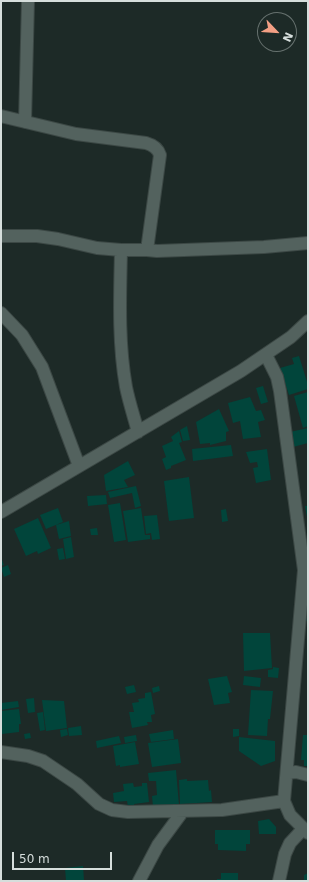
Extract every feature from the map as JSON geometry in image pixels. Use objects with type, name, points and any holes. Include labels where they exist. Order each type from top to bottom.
[{"type":"street","points":[[25,122],[28,1]]},
{"type":"street","points":[[1,116],[76,134],[146,143],[155,147],[159,151],[160,155],[147,250]]},
{"type":"street","points":[[1,236],[44,237],[97,248],[157,251],[264,247],[308,243]]},
{"type":"street","points":[[121,250],[120,313],[123,358],[126,388],[138,432]]},
{"type":"street","points":[[1,313],[22,335],[42,367],[80,466]]},
{"type":"street","points":[[1,512],[266,355],[291,337],[308,321]]},
{"type":"street","points":[[266,355],[277,377],[280,391],[306,570],[288,773],[284,801],[290,815],[306,831],[290,843],[285,854],[279,881]]},
{"type":"street","points":[[1,752],[28,756],[43,761],[77,784],[99,804],[112,810],[128,812],[183,811],[238,808],[284,801]]},
{"type":"street","points":[[288,773],[296,772],[308,775]]},
{"type":"street","points":[[139,881],[158,845],[183,811]]},
{"type":"building","points":[[299,356],[308,389],[289,395],[280,368],[294,364],[292,358]]},
{"type":"building","points":[[263,386],[268,402],[261,404],[256,388]]},
{"type":"building","points":[[308,392],[308,426],[303,428],[294,396]]},
{"type":"building","points":[[250,397],[256,411],[261,410],[265,420],[258,422],[261,437],[243,439],[240,421],[233,423],[228,403]]},
{"type":"building","points":[[219,409],[229,431],[226,432],[226,441],[210,445],[210,443],[200,444],[196,422]]},
{"type":"building","points":[[187,426],[190,440],[183,441],[180,430]]},
{"type":"building","points":[[308,428],[308,443],[293,447],[290,432]]},
{"type":"building","points":[[179,431],[182,442],[179,443],[186,460],[171,466],[171,468],[166,470],[162,459],[166,457],[162,446],[173,441],[171,437]]},
{"type":"building","points":[[231,445],[233,456],[193,461],[192,449]]},
{"type":"building","points":[[267,449],[271,480],[256,483],[253,468],[258,467],[257,462],[250,463],[246,452]]},
{"type":"building","points":[[128,461],[135,475],[124,480],[128,487],[106,491],[104,475]]},
{"type":"building","points":[[189,477],[194,518],[169,521],[164,481]]},
{"type":"building","points":[[136,486],[141,506],[135,508],[132,493],[110,498],[108,492]]},
{"type":"building","points":[[106,495],[107,504],[88,506],[87,496]]},
{"type":"building","points":[[120,503],[126,540],[114,542],[108,505]]},
{"type":"building","points":[[305,506],[308,506],[308,517],[307,517]]},
{"type":"building","points":[[58,508],[63,522],[46,529],[40,515]]},
{"type":"building","points":[[141,508],[145,535],[150,535],[150,539],[128,542],[123,511]]},
{"type":"building","points":[[226,509],[228,521],[222,522],[221,510]]},
{"type":"building","points":[[157,515],[160,539],[152,540],[151,533],[146,534],[144,516]]},
{"type":"building","points":[[38,518],[51,548],[38,554],[37,551],[26,556],[14,529]]},
{"type":"building","points":[[69,521],[71,536],[59,539],[56,525]]},
{"type":"building","points":[[97,528],[98,535],[91,535],[90,529]]},
{"type":"building","points":[[71,537],[74,557],[66,559],[63,539]]},
{"type":"building","points":[[63,548],[65,559],[59,560],[57,549]]},
{"type":"building","points":[[1,557],[4,565],[1,566]]},
{"type":"building","points":[[8,565],[11,574],[4,577],[1,568]]},
{"type":"building","points":[[307,605],[308,621],[304,621]]},
{"type":"building","points":[[243,633],[270,633],[272,668],[244,671]]},
{"type":"building","points":[[273,667],[279,668],[278,678],[268,677],[268,670],[273,669]]},
{"type":"building","points":[[227,676],[232,692],[228,693],[230,703],[214,705],[208,679]]},
{"type":"building","points":[[244,676],[261,678],[260,687],[243,685]]},
{"type":"building","points":[[134,685],[136,692],[127,694],[125,687]]},
{"type":"building","points":[[159,686],[160,691],[153,693],[152,688]]},
{"type":"building","points":[[251,690],[273,691],[270,719],[268,719],[267,736],[248,735]]},
{"type":"building","points":[[151,692],[155,714],[151,715],[152,722],[147,722],[148,725],[132,728],[129,712],[134,712],[132,703],[139,702],[138,699],[145,698],[145,693]]},
{"type":"building","points":[[34,698],[35,712],[28,713],[26,699]]},
{"type":"building","points":[[42,700],[64,701],[67,728],[46,731]]},
{"type":"building","points":[[18,701],[19,707],[1,710],[1,703]]},
{"type":"building","points":[[19,709],[21,724],[19,724],[19,732],[2,734],[1,711]]},
{"type":"building","points":[[43,712],[45,730],[40,731],[37,713]]},
{"type":"building","points":[[81,726],[82,735],[69,736],[68,728]]},
{"type":"building","points":[[67,729],[68,735],[61,737],[60,730]]},
{"type":"building","points":[[233,729],[239,729],[239,736],[233,737]]},
{"type":"building","points":[[173,730],[174,739],[151,742],[149,734]]},
{"type":"building","points":[[30,733],[31,738],[25,739],[24,734]]},
{"type":"building","points":[[136,735],[137,741],[125,743],[124,737]]},
{"type":"building","points":[[303,735],[308,735],[308,766],[304,766],[304,760],[301,760]]},
{"type":"building","points":[[119,736],[121,743],[97,748],[96,741]]},
{"type":"building","points":[[239,737],[275,741],[275,761],[261,766],[239,751]]},
{"type":"building","points":[[178,739],[181,763],[152,767],[148,743]]},
{"type":"building","points":[[135,742],[139,764],[120,767],[120,765],[116,766],[113,746]]},
{"type":"building","points":[[176,770],[179,805],[153,807],[152,796],[157,795],[156,781],[149,781],[148,773]]},
{"type":"building","points":[[187,779],[187,781],[208,780],[212,802],[180,804],[179,780]]},
{"type":"building","points":[[133,783],[134,787],[142,786],[142,783],[147,783],[149,802],[134,804],[135,807],[128,807],[127,801],[114,802],[113,793],[124,791],[123,784]]},
{"type":"building","points":[[269,819],[276,827],[276,834],[259,834],[258,821]]},
{"type":"building","points":[[215,830],[250,830],[250,844],[246,844],[246,851],[218,850],[218,844],[215,844]]},
{"type":"building","points":[[83,866],[84,880],[66,881],[65,868]]},
{"type":"building","points":[[221,873],[238,873],[238,881],[217,881],[217,879],[221,879]]},
{"type":"building","points":[[308,873],[308,881],[304,881],[304,875]]}]
